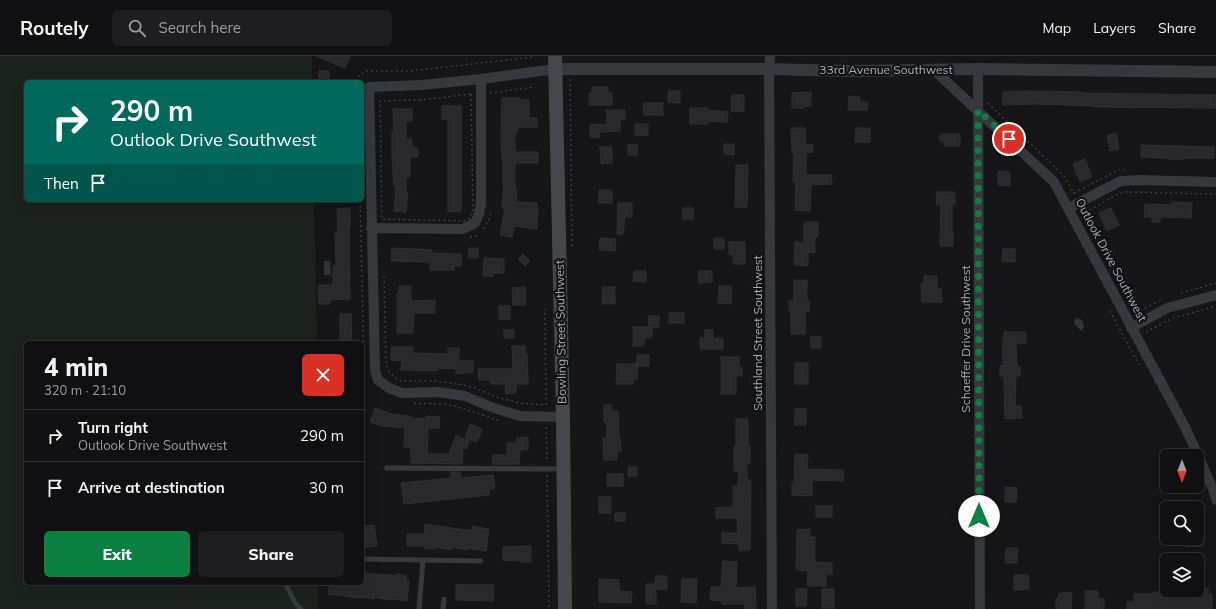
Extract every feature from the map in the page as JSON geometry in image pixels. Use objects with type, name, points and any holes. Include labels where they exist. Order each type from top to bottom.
[{"type":"main road","name":"Bowling Street Southwest","points":[[555,62],[564,469],[565,609]]},
{"type":"street","name":"Southland Street Southwest","points":[[770,56],[772,609]]},
{"type":"street","name":"33rd Avenue Southwest","points":[[555,62],[849,71],[978,69],[1216,72]]},
{"type":"street","points":[[555,62],[481,79],[421,85],[369,87],[371,228],[375,370],[378,380],[389,388],[402,393],[439,392],[465,396],[491,407],[520,416],[563,417]]},
{"type":"street","name":"Schaeffer Drive Southwest","points":[[978,69],[980,609]]},
{"type":"street","name":"Outlook Drive Southwest","points":[[933,70],[978,110],[1054,182],[1186,429],[1216,500]]},
{"type":"street","points":[[371,228],[463,229],[475,223],[481,204],[481,79]]},
{"type":"street","points":[[1069,208],[1121,181],[1216,182]]},
{"type":"street","points":[[1131,328],[1167,308],[1216,295]]},
{"type":"lane","points":[[386,468],[564,469]]},
{"type":"lane","points":[[364,559],[481,560]]},
{"type":"lane","points":[[419,609],[423,560]]},
{"type":"lane","points":[[286,585],[295,603],[301,609]]},
{"type":"lane","points":[[443,609],[444,599]]},
{"type":"path","points":[[358,80],[359,75],[366,71],[410,71],[533,57]]},
{"type":"path","points":[[489,97],[490,92],[534,87]]},
{"type":"path","points":[[471,94],[473,210],[470,218],[464,221],[382,219],[380,101],[420,100],[471,94]]},
{"type":"path","points":[[988,98],[988,104],[1064,176],[1076,198]]},
{"type":"path","points":[[1074,218],[1118,194],[1125,192],[1216,194]]},
{"type":"path","points":[[360,202],[363,341]]},
{"type":"path","points":[[1082,208],[1128,299]]},
{"type":"path","points":[[469,237],[476,236],[485,227],[490,218],[490,211]]},
{"type":"path","points":[[384,276],[386,363],[388,370],[394,377],[402,381],[434,381],[458,384],[473,387],[496,397],[519,404],[546,405],[545,309]]},
{"type":"path","points":[[1146,332],[1171,319],[1216,306]]},
{"type":"path","points":[[1133,308],[1138,317]]},
{"type":"path","points":[[1110,311],[1139,365]]},
{"type":"path","points":[[364,362],[365,368]]},
{"type":"path","points":[[409,403],[443,404],[455,406],[503,422]]},
{"type":"path","points":[[546,426],[549,609]]},
{"type":"shaded area","points":[[0,56],[312,56],[312,80],[24,80],[24,202],[314,202],[317,341],[24,341],[24,585],[318,585],[318,609],[0,609]]},
{"type":"shaded area","points":[[324,261],[330,261],[331,275],[324,275]]},
{"type":"shaded area","points":[[1077,318],[1082,320],[1084,327],[1081,331],[1074,323],[1075,319]]},
{"type":"building","points":[[316,56],[350,56],[345,68]]},
{"type":"building","points":[[319,71],[329,71],[329,80],[318,80]]},
{"type":"building","points":[[592,87],[608,87],[608,92],[612,93],[612,105],[589,105],[589,93],[592,93]]},
{"type":"building","points":[[668,91],[680,91],[680,103],[668,102]]},
{"type":"building","points":[[1024,91],[1216,95],[1216,108],[1093,107],[1036,104],[1003,105],[1003,92]]},
{"type":"building","points":[[811,92],[811,106],[804,106],[804,108],[792,108],[792,93]]},
{"type":"building","points":[[732,95],[744,95],[744,111],[731,111]]},
{"type":"building","points":[[849,96],[860,97],[860,102],[868,102],[867,110],[848,110]]},
{"type":"building","points":[[502,98],[519,98],[520,100],[529,100],[529,118],[537,118],[537,127],[518,127],[518,132],[515,132],[515,152],[538,152],[538,163],[515,163],[515,189],[517,189],[516,202],[537,203],[537,229],[514,226],[512,237],[500,235],[505,208],[502,208],[504,184],[501,136]]},
{"type":"building","points":[[643,103],[663,103],[663,115],[644,115]]},
{"type":"building","points":[[442,106],[461,106],[461,211],[448,212],[448,119],[442,119]]},
{"type":"building","points":[[690,108],[708,108],[708,110],[728,112],[727,122],[708,121],[708,124],[690,124]]},
{"type":"building","points":[[393,109],[412,109],[412,121],[406,121],[406,139],[412,139],[412,148],[418,148],[418,157],[410,157],[410,177],[406,177],[406,193],[408,193],[406,212],[394,211],[396,186],[394,186],[392,157],[392,132],[394,132]]},
{"type":"building","points":[[606,110],[625,110],[625,119],[620,119],[620,131],[600,132],[599,138],[590,137],[590,124],[607,125]]},
{"type":"building","points":[[635,124],[648,124],[648,135],[635,135]]},
{"type":"building","points":[[791,128],[805,128],[806,145],[812,144],[813,152],[806,153],[806,175],[831,175],[832,184],[811,185],[810,211],[795,210],[796,182],[793,182],[794,153],[792,153]]},
{"type":"building","points":[[856,128],[870,128],[870,142],[855,142]]},
{"type":"building","points":[[1116,133],[1119,149],[1110,151],[1107,135]]},
{"type":"building","points":[[940,134],[960,134],[960,146],[944,146],[944,141],[940,141]]},
{"type":"building","points":[[637,144],[637,155],[628,155],[628,145]]},
{"type":"building","points":[[724,144],[734,144],[734,155],[724,154]]},
{"type":"building","points":[[1141,145],[1214,147],[1214,158],[1168,159],[1141,157]]},
{"type":"building","points":[[600,147],[612,147],[612,163],[601,164]]},
{"type":"building","points":[[1085,159],[1092,177],[1080,182],[1073,164]]},
{"type":"building","points":[[736,165],[748,165],[747,207],[735,207]]},
{"type":"building","points":[[998,171],[1010,172],[1010,186],[998,185]]},
{"type":"building","points":[[599,190],[612,190],[612,203],[598,203]]},
{"type":"building","points":[[936,192],[955,192],[955,204],[952,204],[953,246],[940,246],[941,205],[937,205]]},
{"type":"building","points":[[1172,202],[1192,203],[1191,218],[1160,217],[1160,222],[1152,222],[1152,217],[1144,217],[1145,204],[1172,205]]},
{"type":"building","points":[[618,203],[632,203],[632,217],[625,217],[623,234],[617,234]]},
{"type":"building","points":[[350,208],[350,299],[330,300],[330,304],[319,304],[318,285],[333,285],[333,266],[336,265],[335,232],[338,232],[337,209]]},
{"type":"building","points":[[683,208],[693,208],[693,219],[683,219]]},
{"type":"building","points":[[1111,208],[1119,225],[1107,231],[1099,213]]},
{"type":"building","points":[[804,222],[818,222],[818,237],[815,237],[815,253],[808,252],[808,266],[794,265],[795,242],[804,243]]},
{"type":"building","points":[[600,238],[616,239],[615,251],[599,250]]},
{"type":"building","points":[[714,238],[724,238],[724,249],[714,249]]},
{"type":"building","points":[[729,242],[745,242],[745,264],[733,264],[733,254],[729,254]]},
{"type":"building","points":[[392,248],[432,250],[432,253],[461,254],[461,266],[454,266],[454,270],[430,270],[430,262],[391,261]]},
{"type":"building","points":[[469,248],[478,248],[478,258],[468,258]]},
{"type":"building","points":[[1003,249],[1015,249],[1015,262],[1002,261]]},
{"type":"building","points":[[523,254],[530,261],[525,266],[518,259]]},
{"type":"building","points":[[484,258],[504,259],[504,273],[493,273],[493,276],[483,276]]},
{"type":"building","points":[[634,271],[646,271],[646,282],[633,281]]},
{"type":"building","points":[[698,271],[712,271],[712,282],[699,283]]},
{"type":"building","points":[[924,276],[937,276],[937,289],[941,289],[942,302],[922,302],[921,283],[924,283]]},
{"type":"building","points":[[794,280],[807,280],[807,301],[810,301],[809,312],[805,312],[805,334],[791,334],[791,312],[789,312],[789,301],[794,301]]},
{"type":"building","points":[[399,286],[411,286],[411,301],[435,300],[435,313],[414,313],[413,333],[397,333],[397,293],[399,293]]},
{"type":"building","points":[[719,286],[732,286],[731,304],[718,303]]},
{"type":"building","points":[[525,287],[526,305],[513,305],[512,288]]},
{"type":"building","points":[[603,287],[615,287],[615,304],[602,304]]},
{"type":"building","points":[[499,306],[510,306],[510,319],[499,319]]},
{"type":"building","points":[[669,313],[684,313],[684,323],[669,323]]},
{"type":"building","points":[[340,314],[351,314],[352,341],[340,341]]},
{"type":"building","points":[[648,316],[659,316],[659,327],[652,328],[652,338],[644,338],[644,346],[633,346],[633,327],[649,327]]},
{"type":"building","points":[[504,330],[514,330],[514,338],[504,338]]},
{"type":"building","points":[[705,330],[713,330],[713,338],[723,339],[723,349],[700,349],[700,338],[705,338]]},
{"type":"building","points":[[1004,332],[1026,332],[1026,343],[1016,343],[1017,366],[1020,367],[1020,376],[1016,376],[1015,406],[1021,406],[1022,418],[1005,419],[1004,376],[1000,376],[1000,366],[1003,366]]},
{"type":"building","points":[[811,336],[821,337],[821,348],[811,348]]},
{"type":"building","points":[[512,346],[525,346],[525,354],[527,354],[528,384],[516,384],[516,393],[506,394],[505,384],[491,384],[491,380],[479,380],[478,369],[513,369]]},
{"type":"building","points":[[391,347],[413,347],[413,353],[448,354],[448,348],[459,348],[459,361],[473,361],[473,372],[456,374],[456,369],[437,368],[437,371],[401,370],[402,361],[391,360]]},
{"type":"building","points":[[637,355],[649,355],[649,366],[637,366]]},
{"type":"building","points":[[721,357],[739,357],[739,367],[742,367],[742,376],[736,376],[736,394],[721,394]]},
{"type":"building","points":[[795,363],[808,363],[808,384],[795,384]]},
{"type":"building","points":[[617,364],[637,364],[637,379],[633,379],[633,384],[616,384]]},
{"type":"building","points":[[604,405],[611,405],[611,411],[618,411],[621,451],[617,451],[617,460],[604,460],[603,438],[607,438],[606,422],[604,422]]},
{"type":"building","points":[[375,408],[391,414],[410,416],[410,418],[426,419],[426,416],[440,417],[439,428],[428,428],[427,454],[449,454],[456,436],[469,441],[466,449],[463,448],[462,464],[411,463],[411,448],[404,447],[405,428],[385,427],[370,422]]},
{"type":"building","points":[[795,409],[806,409],[806,425],[795,425]]},
{"type":"building","points":[[736,419],[748,419],[748,446],[750,446],[750,463],[747,463],[747,480],[751,480],[750,550],[739,550],[739,544],[722,543],[722,533],[738,533],[737,518],[716,518],[716,508],[733,507],[733,486],[738,486],[739,471],[734,471]]},
{"type":"building","points":[[470,424],[482,429],[477,442],[465,438]]},
{"type":"building","points":[[528,437],[528,449],[520,450],[519,464],[492,464],[493,455],[507,455],[507,443],[517,443],[516,438]]},
{"type":"building","points":[[795,454],[808,455],[807,469],[844,470],[843,481],[812,480],[812,496],[792,495]]},
{"type":"building","points":[[628,467],[637,467],[637,476],[628,476]]},
{"type":"building","points":[[451,472],[460,472],[461,478],[493,475],[495,488],[489,489],[489,495],[404,504],[401,483],[451,478]]},
{"type":"building","points":[[607,474],[623,474],[623,486],[607,486]]},
{"type":"building","points":[[1005,487],[1017,488],[1016,502],[1005,502]]},
{"type":"building","points":[[599,497],[611,497],[611,513],[599,513]]},
{"type":"building","points":[[816,506],[832,506],[832,517],[816,517]]},
{"type":"building","points":[[615,513],[625,513],[625,521],[615,521]]},
{"type":"building","points":[[425,524],[472,531],[472,526],[489,529],[486,551],[467,548],[467,550],[451,547],[451,550],[435,547],[435,549],[424,548],[425,546],[407,546],[407,534],[424,534]]},
{"type":"building","points":[[374,525],[377,546],[364,548],[364,526]]},
{"type":"building","points":[[810,529],[810,537],[815,537],[815,562],[832,563],[832,574],[826,574],[826,586],[807,586],[808,571],[796,570],[797,530]]},
{"type":"building","points":[[1186,545],[1203,545],[1203,546],[1186,547]]},
{"type":"building","points":[[531,546],[531,562],[503,560],[503,547]]},
{"type":"building","points":[[1006,548],[1018,548],[1017,563],[1005,563]]},
{"type":"building","points":[[723,561],[737,562],[736,588],[755,587],[756,609],[745,609],[745,604],[722,604],[722,601],[710,600],[711,587],[721,587]]},
{"type":"building","points":[[365,573],[397,576],[397,574],[406,576],[406,581],[409,581],[407,601],[374,597],[374,599],[359,598],[328,594],[330,585],[364,585]]},
{"type":"building","points":[[1014,575],[1028,575],[1029,589],[1014,590]]},
{"type":"building","points":[[656,576],[667,576],[667,589],[656,589],[656,604],[646,604],[646,584],[655,584]]},
{"type":"building","points":[[599,579],[619,580],[619,591],[632,592],[631,603],[599,602]]},
{"type":"building","points":[[682,579],[697,579],[696,603],[681,602]]},
{"type":"building","points":[[456,585],[494,585],[493,601],[456,600]]},
{"type":"building","points":[[1204,588],[1208,588],[1208,594],[1212,594],[1212,609],[1127,609],[1127,602],[1134,602],[1134,594],[1154,594],[1153,592],[1160,592],[1160,597],[1204,597]]},
{"type":"building","points":[[796,589],[807,589],[806,606],[796,606]]},
{"type":"building","points":[[822,589],[834,589],[834,608],[822,608]]},
{"type":"building","points":[[1085,591],[1098,591],[1098,599],[1104,599],[1104,609],[1085,609]]},
{"type":"building","points":[[1059,593],[1072,593],[1071,609],[1056,609],[1056,599],[1058,599]]},
{"type":"route","points":[[979,516],[978,110],[1009,139]]}]
